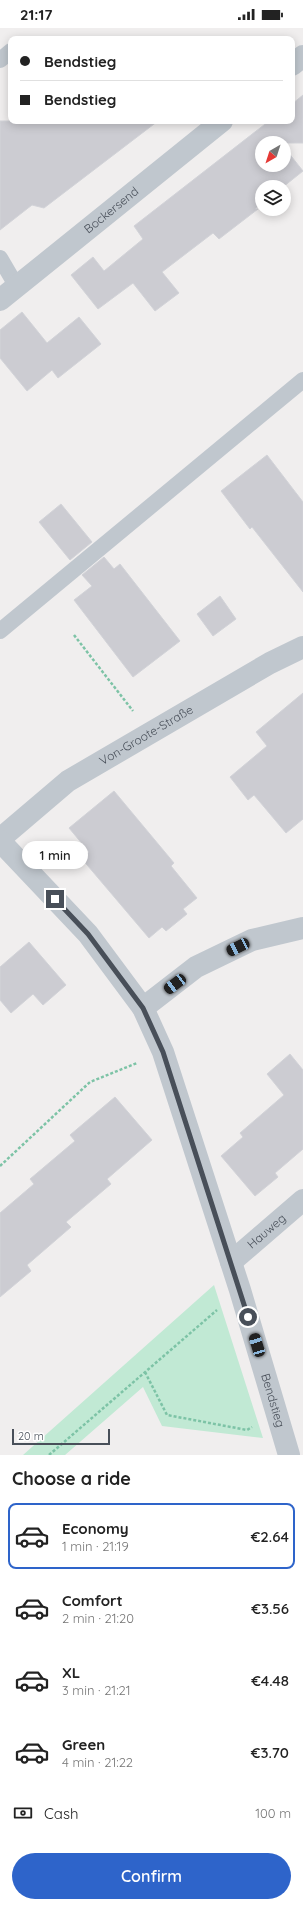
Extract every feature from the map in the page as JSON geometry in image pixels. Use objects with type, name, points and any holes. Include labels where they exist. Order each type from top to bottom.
[{"type":"street","points":[[295,63],[303,56]]},
{"type":"street","name":"Bockersend","points":[[8,294],[218,124]]},
{"type":"street","name":"Von-Groote-Straße","points":[[0,840],[68,781],[270,663],[303,647]]},
{"type":"street","name":"Bendstieg","points":[[0,840],[88,934],[143,1008],[163,1052],[240,1290],[289,1455]]},
{"type":"street","points":[[143,1008],[196,967],[252,940],[303,928]]},
{"type":"street","name":"Hauweg","points":[[231,1262],[303,1200]]},
{"type":"lane","points":[[0,60],[8,53]]},
{"type":"lane","points":[[0,258],[8,294]]},
{"type":"lane","points":[[0,631],[303,380]]},
{"type":"path","points":[[74,635],[150,733]]},
{"type":"path","points":[[0,1166],[90,1082],[163,1052]]},
{"type":"path","points":[[49,1455],[240,1290]]},
{"type":"path","points":[[145,1372],[167,1415],[247,1430],[278,1414]]},
{"type":"green space","points":[[214,1285],[263,1438],[162,1426],[143,1387],[65,1455],[23,1455]]},
{"type":"building","points":[[303,95],[303,143],[291,143],[291,136],[255,136],[255,172],[291,172],[291,156],[303,171],[291,181],[255,180],[255,211],[219,239],[213,233],[162,272],[179,293],[155,311],[133,283],[98,309],[71,275],[93,257],[104,271],[143,239],[134,226],[265,124],[295,124],[295,102]]},
{"type":"building","points":[[0,121],[8,121],[8,124],[154,124],[44,208],[32,205],[0,230]]},
{"type":"building","points":[[22,312],[47,343],[79,317],[101,344],[58,378],[52,370],[27,391],[0,358],[0,330]]},
{"type":"building","points":[[267,455],[303,502],[303,592],[252,527],[250,529],[221,491]]},
{"type":"building","points":[[61,504],[92,542],[70,560],[39,522]]},
{"type":"building","points":[[104,557],[114,569],[120,564],[180,641],[133,677],[74,600],[92,586],[82,575]]},
{"type":"building","points":[[220,596],[236,619],[213,636],[197,614]]},
{"type":"building","points":[[303,693],[303,819],[286,833],[254,795],[248,800],[230,777],[267,746],[256,732]]},
{"type":"building","points":[[114,791],[174,863],[171,866],[197,898],[183,909],[187,914],[166,931],[162,927],[149,938],[82,859],[89,852],[69,828]]},
{"type":"building","points":[[29,942],[66,985],[43,1005],[33,994],[11,1013],[0,1000],[0,967]]},
{"type":"building","points":[[290,1054],[303,1070],[303,1149],[275,1173],[278,1177],[255,1196],[221,1156],[243,1137],[240,1133],[284,1095],[267,1074]]},
{"type":"building","points":[[115,1097],[152,1140],[107,1179],[111,1184],[66,1222],[71,1227],[27,1265],[31,1271],[0,1297],[0,1213],[34,1184],[30,1179],[75,1141],[70,1135]]},
{"type":"route","points":[[55,899],[88,934],[143,1008],[163,1052],[248,1317]]}]
